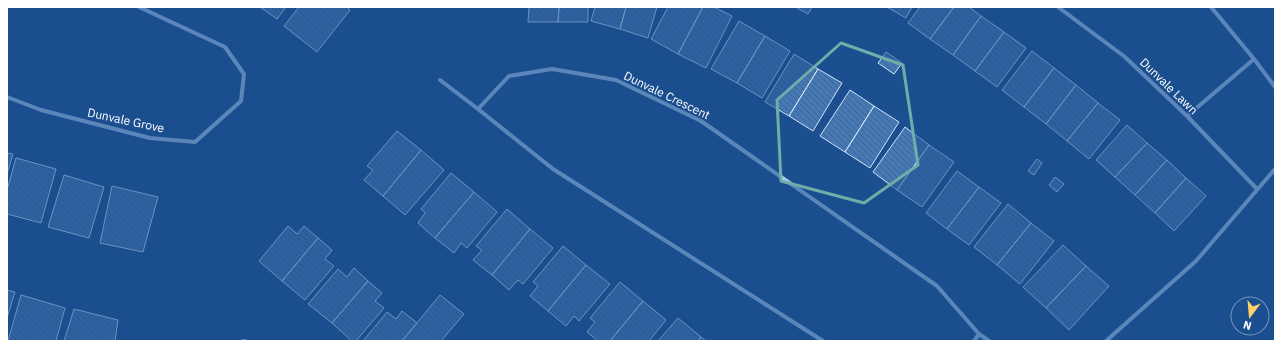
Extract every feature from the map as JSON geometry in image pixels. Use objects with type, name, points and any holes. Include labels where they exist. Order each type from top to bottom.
[{"type":"street","name":"Dunvale Grove","points":[[7,97],[41,110],[150,138],[195,142],[241,102],[244,74],[225,47],[139,7]]},
{"type":"street","name":"Dunvale Lawn","points":[[1058,7],[1125,57],[1187,116],[1257,189]]},
{"type":"street","points":[[1211,7],[1275,87]]},
{"type":"street","points":[[1187,116],[1254,59]]},
{"type":"street","name":"Dunvale Crescent","points":[[478,109],[509,76],[552,69],[616,80],[701,121],[936,286],[979,334],[989,341]]},
{"type":"street","points":[[440,80],[553,169],[823,341]]},
{"type":"street","points":[[1106,341],[1196,261],[1275,169]]},
{"type":"street","points":[[974,341],[979,334]]},
{"type":"highlighted area","points":[[841,43],[903,65],[918,165],[864,203],[781,181],[777,100]]},
{"type":"building","points":[[260,7],[286,7],[277,19]]},
{"type":"building","points":[[299,7],[347,7],[350,10],[317,52],[284,26]]},
{"type":"building","points":[[529,7],[559,7],[558,22],[528,22]]},
{"type":"building","points":[[559,7],[588,7],[588,22],[558,22]]},
{"type":"building","points":[[595,7],[626,7],[620,29],[591,21]]},
{"type":"building","points":[[626,7],[657,7],[648,38],[620,29]]},
{"type":"building","points":[[668,7],[703,7],[678,54],[651,39]]},
{"type":"building","points":[[703,7],[714,7],[732,16],[706,68],[678,54]]},
{"type":"building","points":[[812,7],[808,14],[797,8]]},
{"type":"building","points":[[887,7],[912,7],[906,18]]},
{"type":"building","points":[[920,7],[954,7],[930,39],[908,23]]},
{"type":"building","points":[[954,7],[969,7],[981,16],[953,55],[930,39]]},
{"type":"building","points":[[981,16],[1004,32],[975,71],[953,55]]},
{"type":"building","points":[[739,21],[765,36],[737,83],[711,69]]},
{"type":"building","points":[[1004,32],[1026,48],[997,87],[975,71]]},
{"type":"building","points":[[765,36],[790,51],[762,98],[737,83]]},
{"type":"building","points":[[1032,51],[1054,68],[1024,107],[1002,90]]},
{"type":"building","points":[[886,52],[902,63],[894,74],[878,63]]},
{"type":"building","points":[[794,54],[818,69],[789,116],[765,102]]},
{"type":"building","points":[[1054,68],[1076,85],[1046,124],[1024,107]]},
{"type":"building","points":[[818,69],[842,83],[813,131],[789,116]]},
{"type":"building","points":[[1076,85],[1098,103],[1067,141],[1046,124]]},
{"type":"building","points":[[850,90],[874,106],[845,152],[820,136]]},
{"type":"building","points":[[1098,103],[1120,120],[1089,159],[1067,141]]},
{"type":"building","points":[[874,106],[899,122],[870,168],[845,152]]},
{"type":"building","points":[[1127,125],[1147,143],[1115,177],[1096,160]]},
{"type":"building","points":[[905,127],[929,145],[897,190],[873,172]]},
{"type":"building","points":[[397,131],[421,150],[383,196],[364,180],[373,170],[367,166]]},
{"type":"building","points":[[1147,143],[1167,160],[1135,195],[1115,177]]},
{"type":"building","points":[[929,145],[954,162],[922,207],[897,190]]},
{"type":"building","points":[[421,150],[444,170],[405,215],[383,196]]},
{"type":"building","points":[[7,153],[13,154],[7,174]]},
{"type":"building","points":[[16,158],[56,169],[41,223],[7,214],[7,190]]},
{"type":"building","points":[[1037,159],[1042,163],[1034,175],[1028,171]]},
{"type":"building","points":[[1167,160],[1186,178],[1155,213],[1135,195]]},
{"type":"building","points":[[957,171],[979,187],[947,229],[926,213]]},
{"type":"building","points":[[451,173],[474,192],[435,238],[418,223],[425,213],[421,209]]},
{"type":"building","points":[[64,175],[104,187],[89,238],[48,227]]},
{"type":"building","points":[[1055,177],[1064,184],[1057,192],[1049,185]]},
{"type":"building","points":[[1186,178],[1206,196],[1174,231],[1155,213]]},
{"type":"building","points":[[112,186],[158,197],[143,252],[100,243]]},
{"type":"building","points":[[979,187],[1001,203],[969,245],[947,229]]},
{"type":"building","points":[[474,192],[497,212],[467,248],[461,243],[454,253],[435,238]]},
{"type":"building","points":[[1008,204],[1031,223],[997,265],[974,247]]},
{"type":"building","points":[[507,209],[530,229],[492,275],[473,260],[482,250],[476,246]]},
{"type":"building","points":[[1031,223],[1054,241],[1020,284],[997,265]]},
{"type":"building","points":[[288,226],[297,234],[304,226],[318,238],[282,281],[259,261]]},
{"type":"building","points":[[530,229],[553,248],[523,284],[518,280],[509,290],[492,275]]},
{"type":"building","points":[[318,238],[332,250],[325,259],[334,266],[305,300],[282,281]]},
{"type":"building","points":[[1063,245],[1086,266],[1046,308],[1023,287]]},
{"type":"building","points":[[563,246],[586,265],[548,311],[530,296],[538,286],[533,282]]},
{"type":"building","points":[[586,265],[610,284],[579,321],[574,316],[566,326],[548,311]]},
{"type":"building","points":[[1086,266],[1109,286],[1069,330],[1046,308]]},
{"type":"building","points":[[354,268],[368,281],[332,323],[308,304],[338,269],[347,277]]},
{"type":"building","points":[[368,281],[382,293],[375,301],[384,308],[356,341],[352,341],[332,323]]},
{"type":"building","points":[[620,282],[643,301],[610,341],[598,341],[587,332],[595,322],[590,318]]},
{"type":"building","points":[[7,290],[15,292],[7,318]]},
{"type":"building","points":[[21,295],[65,308],[56,341],[8,341]]},
{"type":"building","points":[[440,295],[464,314],[441,341],[402,341]]},
{"type":"building","points":[[643,301],[666,320],[649,341],[610,341]]},
{"type":"building","points":[[74,309],[118,320],[115,341],[64,341]]},
{"type":"building","points":[[402,311],[417,323],[402,341],[363,341],[387,312],[396,319]]},
{"type":"building","points":[[678,318],[701,337],[698,341],[658,341]]},
{"type":"building","points":[[701,337],[706,341],[698,341]]}]
